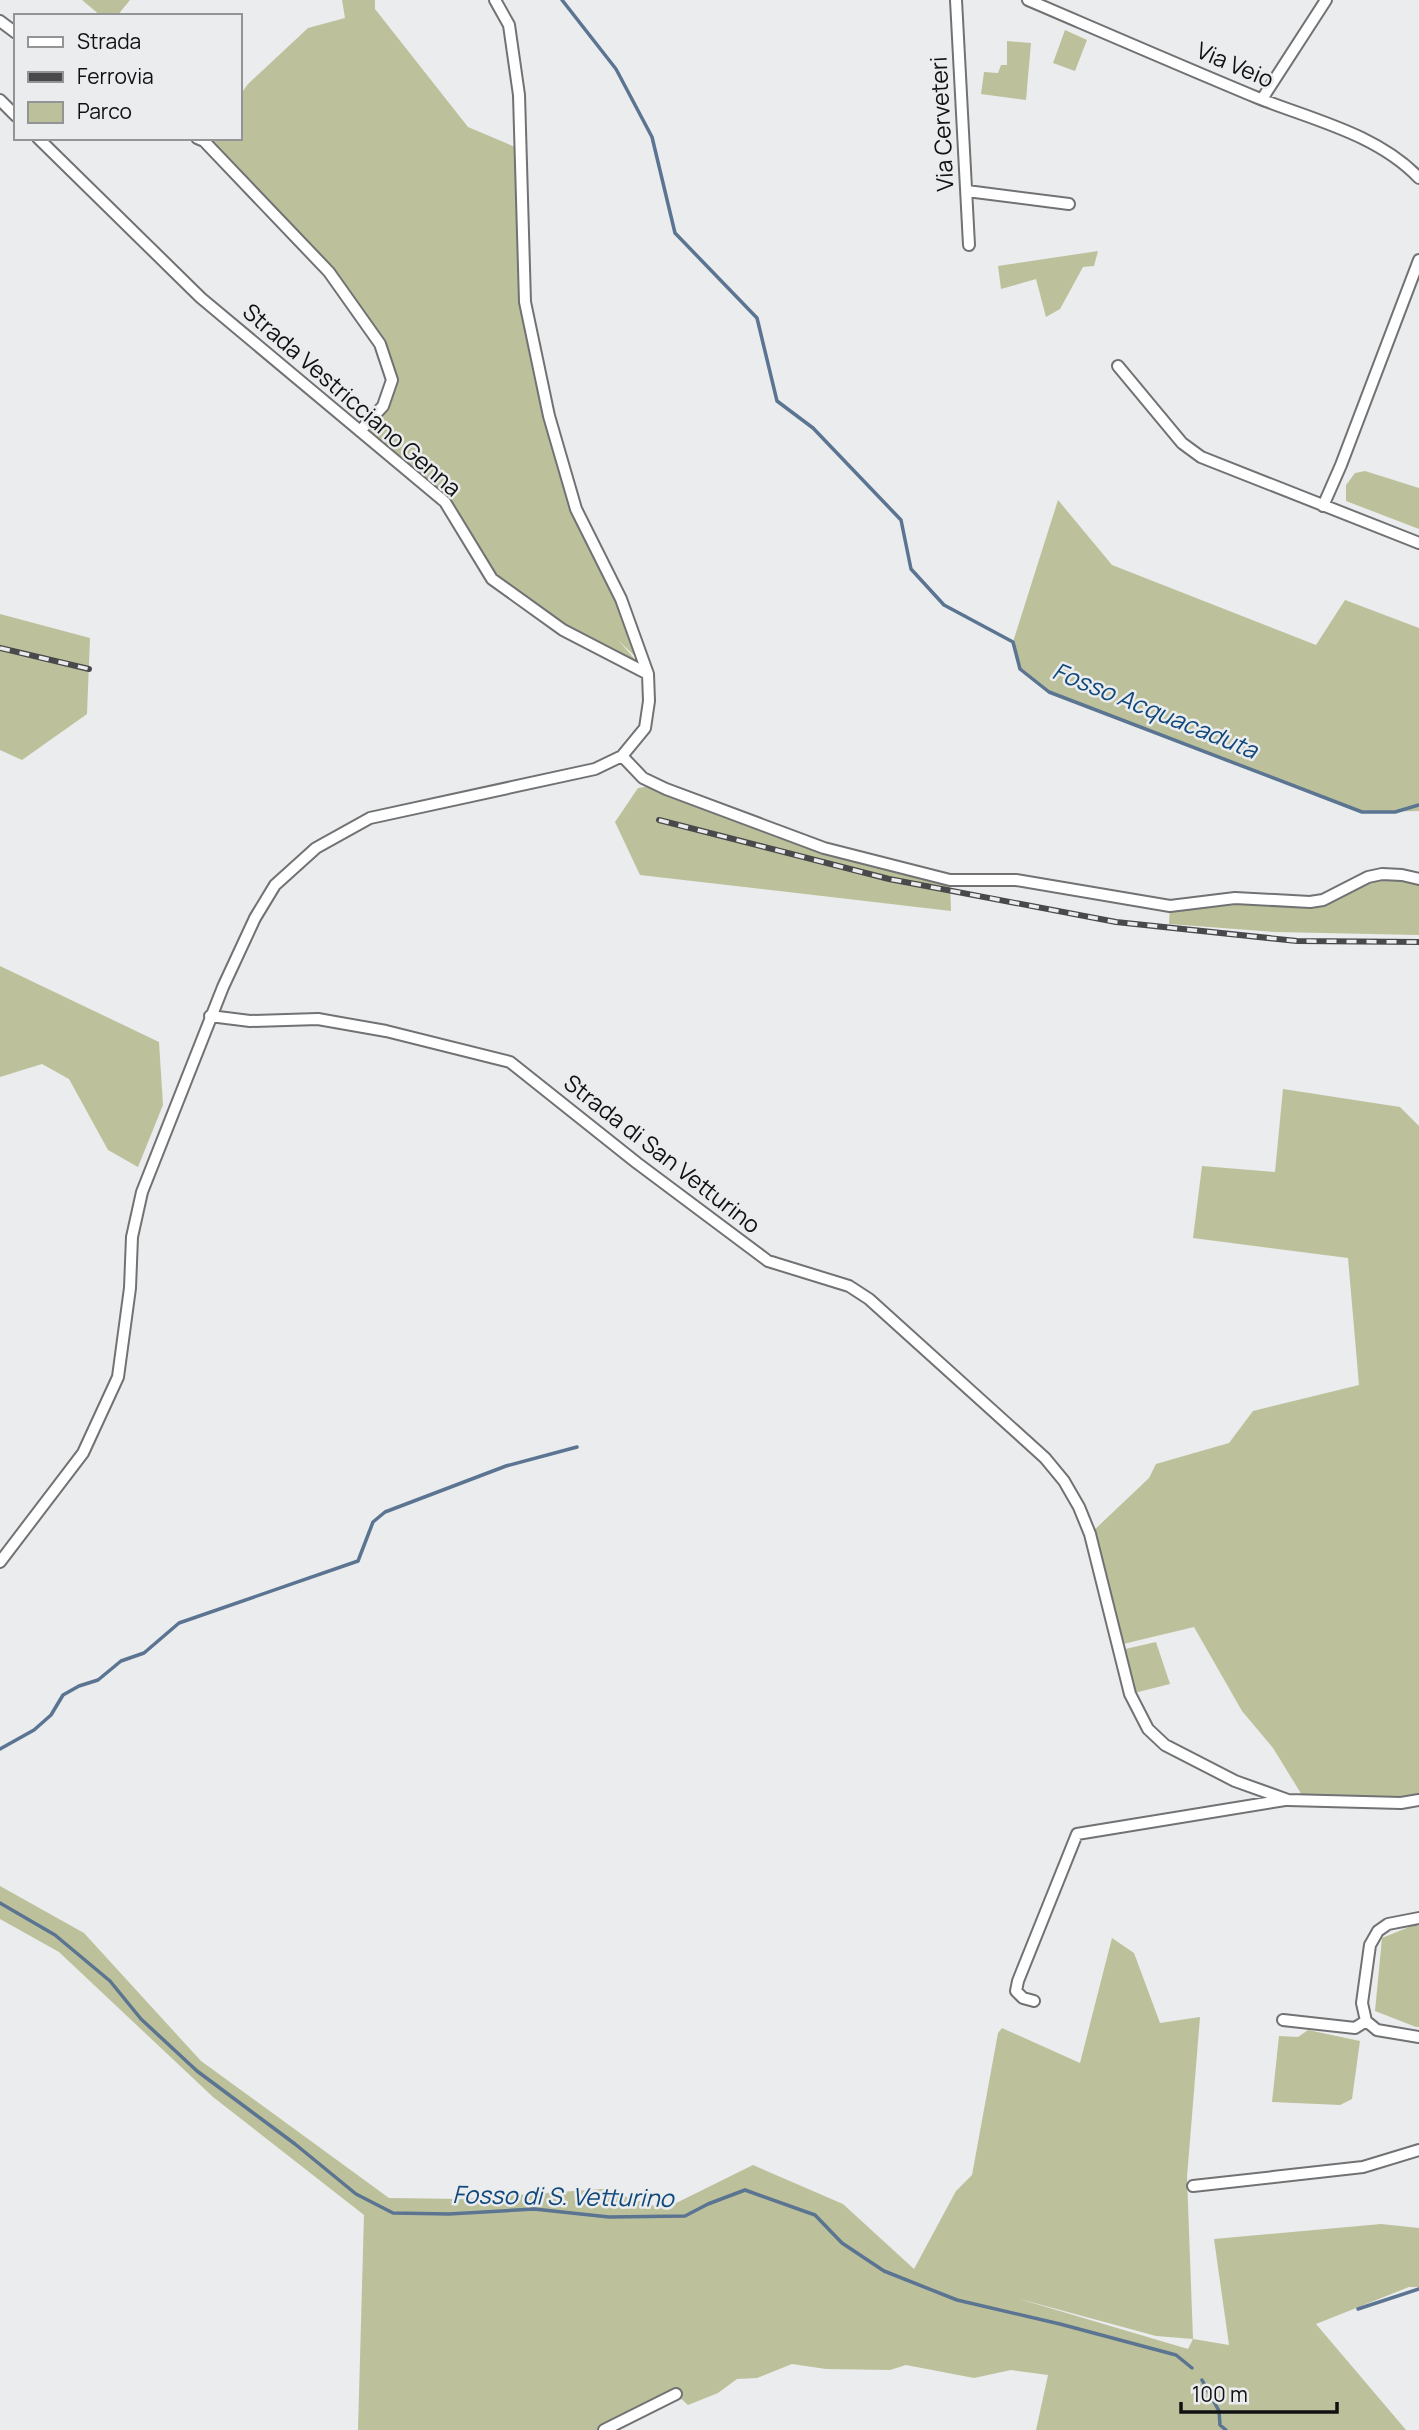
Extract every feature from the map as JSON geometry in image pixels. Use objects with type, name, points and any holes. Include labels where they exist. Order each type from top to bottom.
[{"type":"street","points":[[0,1562],[83,1453],[118,1377],[130,1288],[132,1237],[142,1192],[210,1016],[261,907],[275,885],[316,848],[370,818],[595,769],[622,756],[645,728],[649,674],[621,599],[576,509],[549,416],[525,302],[519,95],[509,25],[495,0]]},
{"type":"street","name":"Via Cerveteri","points":[[956,0],[969,245]]},
{"type":"street","name":"Via Veio","points":[[1028,0],[1262,99],[1360,136],[1404,162],[1419,178]]},
{"type":"street","points":[[1262,99],[1326,0]]},
{"type":"street","points":[[0,100],[14,114]]},
{"type":"street","name":"Strada Vestricciano Genna","points":[[40,140],[191,289],[445,502],[492,579],[563,630],[649,674]]},
{"type":"street","points":[[202,140],[329,272],[380,344],[392,380],[383,406],[360,431]]},
{"type":"street","points":[[967,191],[1069,204]]},
{"type":"street","points":[[1323,506],[1419,260]]},
{"type":"street","points":[[1118,366],[1182,443],[1201,457],[1419,543]]},
{"type":"street","points":[[622,756],[643,778],[666,789],[824,848],[950,880],[1016,880],[1170,906],[1235,898],[1310,902],[1323,900],[1368,877],[1382,874],[1402,874],[1419,879]]},
{"type":"street","name":"Strada di San Vetturino","points":[[210,1016],[250,1021],[318,1019],[386,1031],[510,1062],[628,1156],[768,1261],[849,1286],[869,1299],[1045,1458],[1064,1481],[1090,1534],[1130,1694],[1148,1729],[1165,1745],[1235,1781],[1288,1800],[1401,1803],[1419,1800]]},
{"type":"street","points":[[1034,2001],[1023,1998],[1016,1991],[1018,1981],[1077,1834],[1288,1800]]},
{"type":"street","points":[[1419,1918],[1388,1924],[1378,1930],[1370,1945],[1362,2003],[1366,2021],[1377,2030],[1419,2037]]},
{"type":"street","points":[[1283,2020],[1355,2028],[1366,2021]]},
{"type":"street","points":[[1193,2186],[1363,2166],[1419,2150]]},
{"type":"street","points":[[604,2430],[676,2394]]},
{"type":"green space","points":[[82,0],[130,0],[119,14],[99,14]]},
{"type":"green space","points":[[342,0],[375,0],[375,9],[468,127],[515,147],[525,302],[576,509],[621,599],[644,665],[618,640],[648,674],[563,630],[492,579],[445,502],[360,431],[383,406],[392,380],[380,344],[329,272],[208,140],[242,140],[242,92],[248,84],[308,28],[345,18]]},
{"type":"green space","points":[[1065,30],[1087,40],[1075,71],[1053,63]]},
{"type":"green space","points":[[1007,41],[1031,43],[1026,100],[981,94],[984,72],[998,73],[1001,65],[1007,65]]},
{"type":"green space","points":[[1098,251],[1094,266],[1083,267],[1060,309],[1046,317],[1036,279],[1001,289],[998,266]]},
{"type":"green space","points":[[1365,471],[1419,488],[1419,529],[1346,501],[1346,485],[1355,473]]},
{"type":"green space","points":[[1058,500],[1112,565],[1316,645],[1345,600],[1419,628],[1419,811],[1362,812],[1049,692],[1020,669],[1013,642]]},
{"type":"green space","points":[[0,614],[90,638],[87,714],[22,760],[0,750]]},
{"type":"green space","points":[[658,785],[824,848],[950,880],[951,911],[640,875],[615,822],[638,788]]},
{"type":"green space","points":[[1368,877],[1419,879],[1419,935],[1274,932],[1169,924],[1170,906],[1235,898],[1310,902]]},
{"type":"green space","points":[[0,966],[159,1042],[163,1105],[138,1167],[108,1150],[69,1079],[42,1064],[0,1077]]},
{"type":"green space","points":[[1283,1089],[1400,1107],[1419,1126],[1419,1800],[1305,1800],[1273,1748],[1242,1711],[1194,1627],[1119,1645],[1090,1534],[1149,1478],[1156,1464],[1229,1443],[1253,1411],[1359,1385],[1348,1258],[1193,1238],[1202,1166],[1275,1172]]},
{"type":"green space","points":[[1156,1642],[1170,1684],[1130,1694],[1121,1650]]},
{"type":"green space","points":[[0,1886],[84,1933],[201,2061],[389,2198],[461,2199],[602,2189],[664,2209],[753,2165],[843,2204],[914,2269],[956,2191],[972,2175],[998,2033],[1002,2028],[1080,2063],[1112,1938],[1134,1953],[1160,2023],[1200,2017],[1187,2177],[1193,2339],[1229,2345],[1214,2239],[1381,2224],[1419,2228],[1419,2287],[1409,2287],[1316,2324],[1406,2430],[1036,2430],[1048,2375],[1011,2370],[974,2378],[906,2365],[890,2370],[826,2369],[792,2364],[757,2378],[737,2379],[718,2393],[688,2405],[676,2394],[604,2430],[358,2430],[364,2215],[213,2097],[59,1952],[0,1919]],"holes":[[[1016,2298],[1156,2336],[1193,2339],[1188,2349]]]},
{"type":"green space","points":[[1414,1925],[1419,1926],[1419,2027],[1375,2011],[1382,1938]]},
{"type":"green space","points":[[1308,2030],[1360,2041],[1352,2099],[1340,2105],[1272,2102],[1279,2036],[1298,2037]]},
{"type":"waterway","name":"Fosso Acquacaduta","points":[[562,0],[616,69],[652,137],[675,233],[757,318],[777,401],[813,428],[901,520],[911,569],[944,605],[1013,642],[1020,669],[1049,692],[1362,812],[1395,812],[1419,805]]},
{"type":"waterway","points":[[0,1749],[34,1730],[51,1715],[63,1695],[98,1680],[121,1661],[144,1653],[179,1623],[358,1561],[373,1522],[385,1512],[506,1466],[577,1447]]},
{"type":"waterway","name":"Fosso di S. Vetturino","points":[[0,1903],[55,1935],[110,1981],[141,2019],[197,2071],[295,2144],[356,2194],[393,2213],[449,2214],[534,2209],[609,2217],[685,2216],[745,2190],[815,2215],[842,2243],[884,2271],[957,2300],[1176,2355],[1192,2368]]},
{"type":"waterway","points":[[1358,2309],[1419,2289]]},
{"type":"waterway","points":[[1202,2380],[1219,2411],[1220,2425],[1226,2430]]},
{"type":"railway","points":[[0,648],[89,669]]},
{"type":"railway","points":[[659,820],[889,879],[1116,922],[1297,941],[1419,942]]}]
